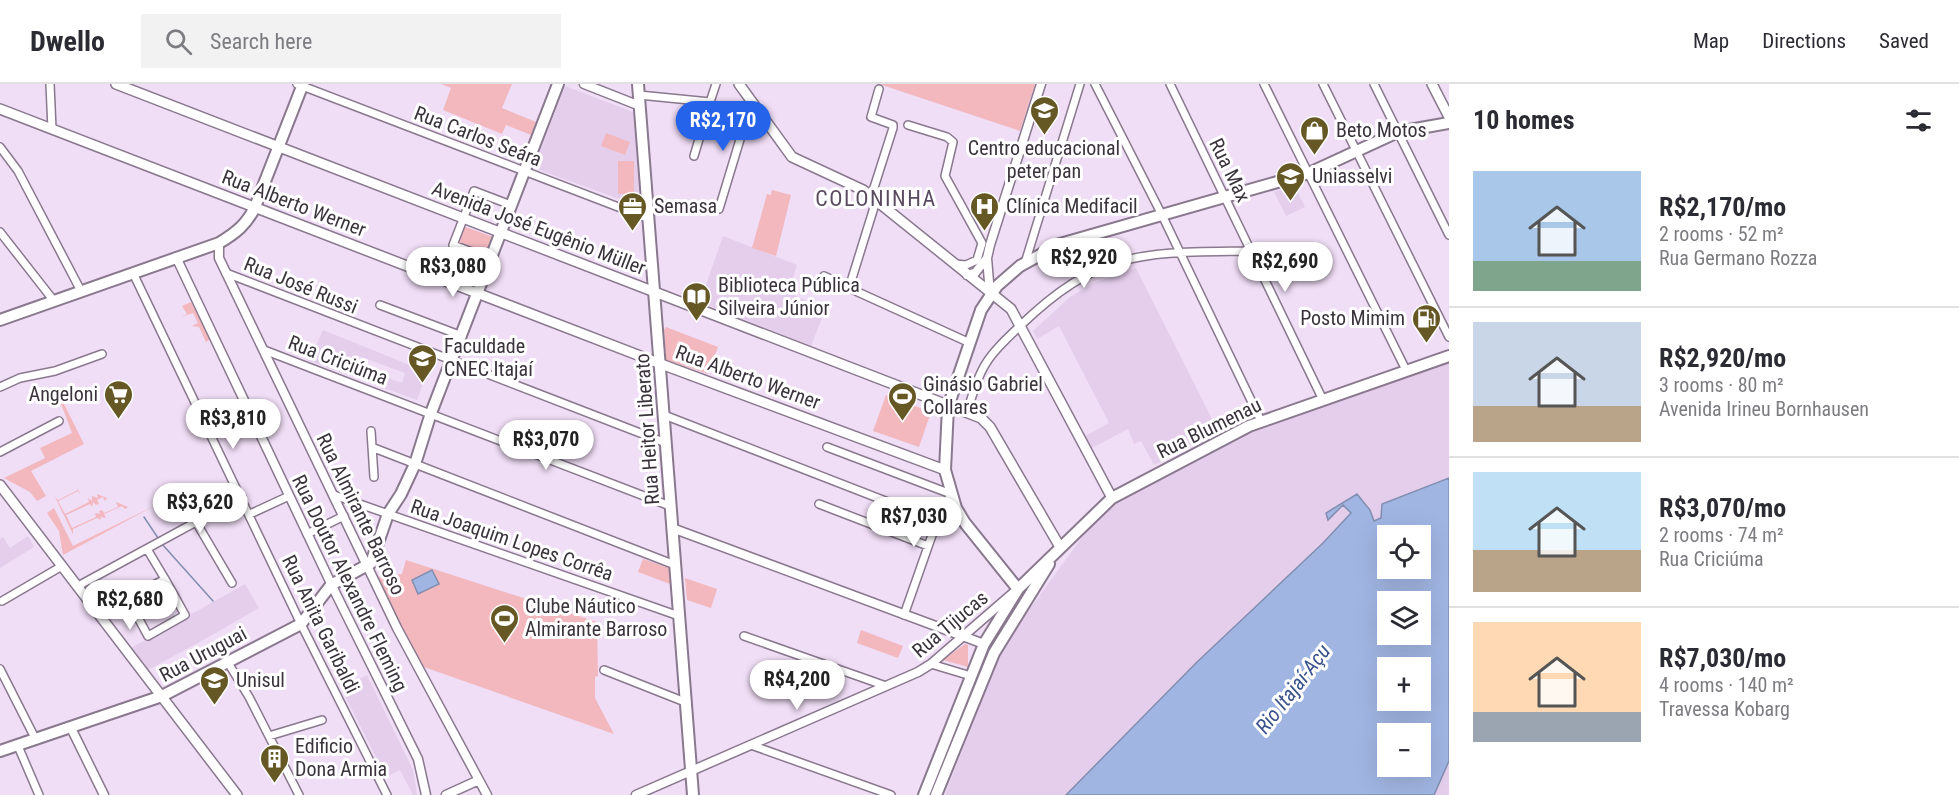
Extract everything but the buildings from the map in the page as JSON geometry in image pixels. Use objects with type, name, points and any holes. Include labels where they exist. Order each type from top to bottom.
[{"type":"main road","name":"Avenida José Eugênio Müller","points":[[116,84],[948,407],[966,412],[990,427],[1060,547]]},
{"type":"main road","points":[[368,567],[388,514],[401,494],[415,464],[477,293],[558,84]]},
{"type":"main road","points":[[739,84],[792,158],[849,182],[874,199],[990,295],[1011,309],[1112,498]]},
{"type":"main road","points":[[1432,84],[1449,117]]},
{"type":"main road","points":[[0,320],[219,243],[242,228],[255,207],[301,85]]},
{"type":"main road","name":"Rua Heitor Liberato","points":[[639,95],[693,795]]},
{"type":"main road","name":"Rua Alberto Werner","points":[[0,109],[660,364],[945,470]]},
{"type":"main road","points":[[1018,589],[965,524],[951,494],[945,470],[948,407],[981,310],[990,295],[1025,263],[1060,244],[1309,173],[1398,132],[1449,123]]},
{"type":"main road","name":"Rua Blumenau","points":[[924,795],[984,644],[1018,589],[1112,498],[1261,421],[1449,356]]},
{"type":"main road","points":[[2,491],[78,586],[237,795]]},
{"type":"main road","points":[[936,795],[994,653],[1060,547]]},
{"type":"main road","name":"Rua Uruguai","points":[[0,751],[162,696],[301,624],[332,585],[368,567]]},
{"type":"street","points":[[50,84],[52,129]]},
{"type":"street","points":[[584,84],[639,95],[710,102]]},
{"type":"street","points":[[694,156],[716,84]]},
{"type":"street","points":[[953,264],[966,265],[977,260],[986,244],[1041,84]]},
{"type":"street","points":[[1025,263],[1080,84]]},
{"type":"street","points":[[1095,84],[1162,215],[1261,421]]},
{"type":"street","name":"Rua Max","points":[[1170,84],[1323,400]]},
{"type":"street","points":[[1264,84],[1406,370]]},
{"type":"street","points":[[1323,84],[1449,337]]},
{"type":"street","points":[[1374,84],[1449,234]]},
{"type":"street","name":"Rua Carlos Seára","points":[[301,85],[647,218]]},
{"type":"street","points":[[849,288],[893,128],[893,125],[871,117],[879,89]]},
{"type":"street","points":[[719,209],[751,103]]},
{"type":"street","points":[[908,125],[947,137],[952,142],[945,176],[986,244],[990,295]]},
{"type":"street","points":[[0,147],[3,156],[22,179],[81,291]]},
{"type":"street","points":[[491,259],[453,245],[474,191],[511,205]]},
{"type":"street","points":[[0,232],[54,301]]},
{"type":"street","name":"Rua Almirante Barroso","points":[[219,243],[219,258],[397,628],[487,795]]},
{"type":"street","points":[[966,412],[976,378],[986,360],[1052,297],[1087,273],[1124,259],[1180,252],[1251,250]]},
{"type":"street","name":"Rua Doutor Alexandre Fleming","points":[[176,257],[307,534],[418,759],[426,795]]},
{"type":"street","points":[[967,275],[975,273],[987,258]]},
{"type":"street","name":"Rua Anita Garibaldi","points":[[133,273],[301,624],[387,795]]},
{"type":"street","name":"Rua José Russi","points":[[226,273],[666,443]]},
{"type":"street","points":[[824,276],[970,343]]},
{"type":"street","points":[[380,305],[462,336]]},
{"type":"street","name":"Rua Criciúma","points":[[264,350],[670,506]]},
{"type":"street","points":[[0,387],[20,378],[55,371],[102,354]]},
{"type":"street","points":[[664,415],[937,521]]},
{"type":"street","points":[[0,452],[59,421]]},
{"type":"street","points":[[371,431],[374,448],[374,477]]},
{"type":"street","points":[[826,447],[951,494],[937,521],[904,615]]},
{"type":"street","points":[[374,448],[675,565]]},
{"type":"street","points":[[250,514],[289,495]]},
{"type":"street","name":"Rua Joaquim Lopes Corrêa","points":[[334,495],[679,616]]},
{"type":"street","points":[[78,586],[242,497]]},
{"type":"street","points":[[819,504],[928,546]]},
{"type":"street","points":[[307,534],[344,516]]},
{"type":"street","points":[[196,522],[232,583]]},
{"type":"street","points":[[672,528],[984,644]]},
{"type":"street","points":[[128,599],[148,636],[185,615],[147,549]]},
{"type":"street","points":[[2,601],[62,566]]},
{"type":"street","points":[[99,614],[165,579]]},
{"type":"street","name":"Rua Tijucas","points":[[636,795],[932,664],[1018,589]]},
{"type":"street","points":[[744,636],[886,686]]},
{"type":"street","points":[[226,661],[269,736],[299,795]]},
{"type":"street","points":[[932,664],[971,676]]},
{"type":"street","points":[[0,669],[36,740]]},
{"type":"street","points":[[604,670],[685,702]]},
{"type":"street","points":[[269,736],[322,720]]},
{"type":"street","points":[[71,728],[101,794]]},
{"type":"street","points":[[752,745],[891,795]]},
{"type":"street","points":[[18,746],[39,795]]},
{"type":"street","points":[[446,795],[479,780]]},
{"type":"shaded area","points":[[441,84],[512,84],[502,108],[536,122],[531,135],[506,125],[502,134],[443,110],[451,88]]},
{"type":"shaded area","points":[[879,84],[1035,84],[1020,131]]},
{"type":"shaded area","points":[[565,86],[633,112],[641,207],[534,168]]},
{"type":"shaded area","points":[[606,133],[630,142],[625,155],[601,146]]},
{"type":"shaded area","points":[[618,161],[634,161],[634,194],[618,194]]},
{"type":"shaded area","name":"Uniasselvi","points":[[1295,186],[1305,207],[1286,216],[1274,192]]},
{"type":"shaded area","points":[[772,190],[791,195],[776,256],[752,248],[767,194],[771,195]]},
{"type":"shaded area","points":[[463,226],[493,237],[487,255],[456,244]]},
{"type":"shaded area","points":[[723,236],[797,265],[788,293],[826,308],[811,346],[700,302]]},
{"type":"shaded area","points":[[1136,268],[1218,431],[1154,465],[1141,441],[1134,444],[1128,429],[1092,448],[1085,436],[1109,423],[1059,326],[1037,339],[1033,331],[1070,297],[1094,283]]},
{"type":"shaded area","points":[[191,302],[210,339],[206,342],[199,327],[192,326],[198,323],[193,313],[181,317],[187,314],[182,306]]},
{"type":"shaded area","points":[[666,327],[718,347],[708,374],[666,360],[664,330]]},
{"type":"shaded area","points":[[323,330],[427,372],[417,400],[307,360],[314,344],[317,344]],"holes":[[[356,355],[405,373],[402,383],[352,365]]]},
{"type":"shaded area","points":[[1449,359],[1449,478],[1398,498],[1381,518],[1374,521],[1357,494],[1326,513],[1328,520],[1343,505],[1351,513],[1323,543],[1196,663],[1066,795],[945,795],[1003,646],[1085,533],[1105,511],[1120,499],[1233,437]]},
{"type":"shaded area","name":"Ginásio Gabriel Collares","points":[[886,395],[931,412],[919,447],[873,431]]},
{"type":"shaded area","points":[[62,400],[84,444],[31,471],[46,496],[37,501],[30,492],[4,478],[45,458],[40,448],[72,433],[60,401]]},
{"type":"shaded area","points":[[76,486],[81,495],[78,491],[58,501],[65,514],[89,502],[88,498],[92,501],[92,496],[98,498],[97,494],[107,498],[105,501],[103,497],[97,500],[99,504],[96,505],[93,502],[92,507],[90,504],[66,515],[72,528],[96,517],[95,513],[100,514],[99,511],[102,510],[104,513],[118,507],[116,502],[128,507],[125,509],[122,506],[104,514],[106,518],[100,517],[101,520],[97,518],[73,529],[73,534],[55,497],[58,500],[78,490]]},
{"type":"shaded area","points":[[156,505],[63,555],[59,531],[47,513],[54,508],[73,546]]},
{"type":"shaded area","points":[[28,536],[34,547],[0,568],[0,539],[3,537],[10,548]]},
{"type":"shaded area","points":[[643,559],[669,568],[670,584],[638,572]]},
{"type":"shaded area","name":"Clube Náutico Almirante Barroso","points":[[406,560],[597,622],[598,676],[595,677],[595,698],[614,734],[421,666],[377,577],[402,574]]},
{"type":"shaded area","points":[[685,578],[717,589],[711,608],[687,600]]},
{"type":"shaded area","points":[[245,584],[259,608],[214,634],[148,670],[131,648]]},
{"type":"shaded area","points":[[861,630],[903,646],[898,658],[857,643]]},
{"type":"shaded area","points":[[965,644],[968,645],[968,667],[943,660]]},
{"type":"shaded area","points":[[367,675],[413,770],[417,795],[413,795],[400,770],[386,777],[341,688]]},
{"type":"shaded area","points":[[1449,761],[1449,795],[1434,795]]},
{"type":"water","name":"Rio Itajaí-Açu","points":[[1449,478],[1449,761],[1434,795],[1066,795],[1196,663],[1323,543],[1351,513],[1343,505],[1328,520],[1326,513],[1357,494],[1370,510],[1374,521],[1381,518],[1382,504]]},
{"type":"water","points":[[432,570],[439,584],[418,594],[412,580]]},
{"type":"waterway","points":[[144,517],[158,538]]},
{"type":"waterway","points":[[162,544],[213,601]]},
{"type":"place","name":"Centro educacional peter pan","points":[[1044,136]]},
{"type":"place","name":"Beto Motos","points":[[1315,156]]},
{"type":"place","name":"Uniasselvi","points":[[1291,202]]},
{"type":"place","name":"Semasa","points":[[633,232]]},
{"type":"place","name":"Clínica Medifacil","points":[[985,232]]},
{"type":"place","name":"Biblioteca Pública Silveira Júnior","points":[[697,322]]},
{"type":"place","name":"Posto Mimim","points":[[1426,344]]},
{"type":"place","name":"Faculdade CNEC Itajaí","points":[[423,384]]},
{"type":"place","name":"Angeloni","points":[[119,420]]},
{"type":"place","name":"Ginásio Gabriel Collares","points":[[902,422]]},
{"type":"place","name":"Clube Náutico Almirante Barroso","points":[[504,644]]},
{"type":"place","name":"Unisul","points":[[215,706]]},
{"type":"place","name":"Edificio Dona Armia","points":[[274,784]]},
{"type":"district","name":"COLONINHA","points":[[876,198]]}]
